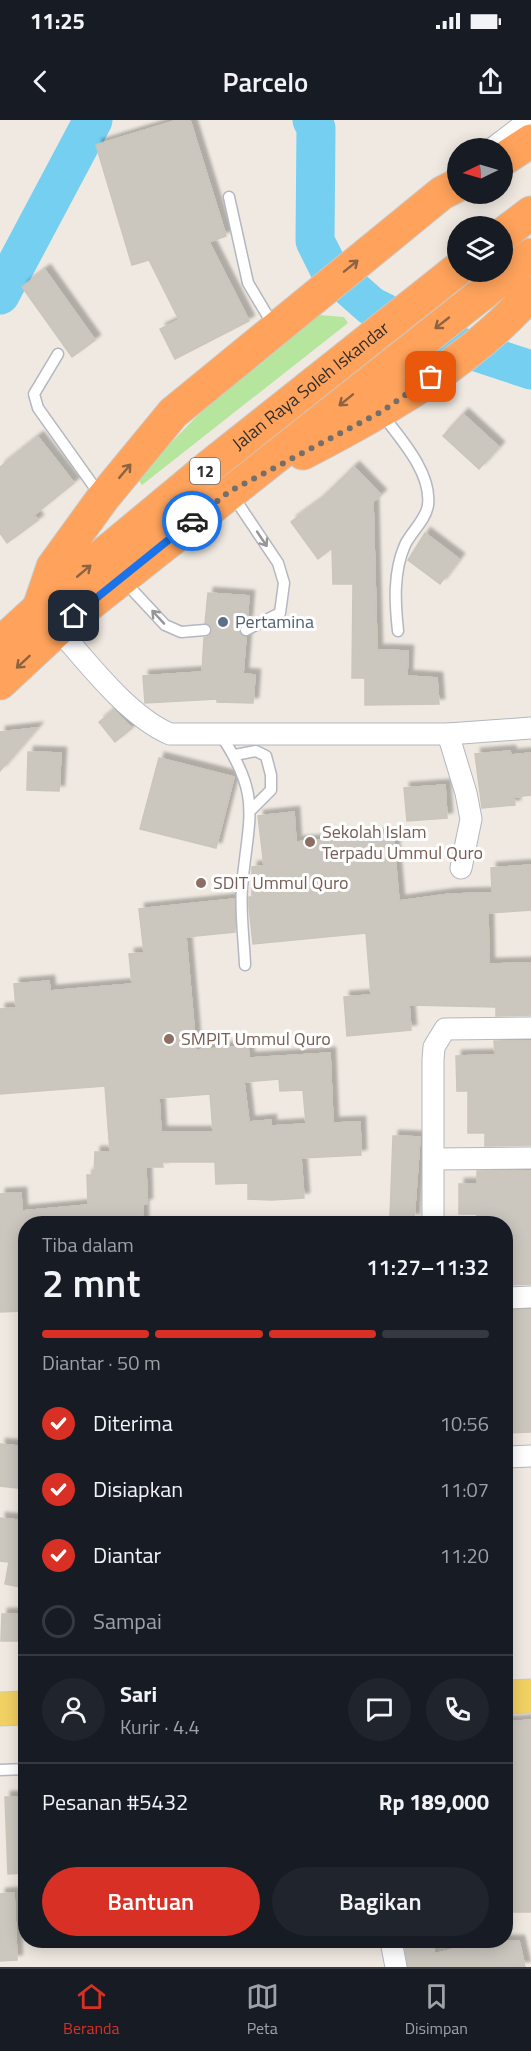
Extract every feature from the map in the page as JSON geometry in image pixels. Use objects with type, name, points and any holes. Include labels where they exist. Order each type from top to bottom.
[{"type":"highway","points":[[513,153],[531,141]]},
{"type":"highway","points":[[48,618],[53,567],[103,498],[173,413],[447,190]]},
{"type":"highway","points":[[513,227],[531,213]]},
{"type":"highway","name":"Jalan Raya Soleh Iskandar","points":[[0,644],[122,579],[391,363],[531,255]]},
{"type":"highway","name":"Jalan Raya Soleh Iskandar","points":[[0,683],[48,618],[373,336],[447,278]]},
{"type":"highway","points":[[230,491],[381,412],[414,390],[520,308]]},
{"type":"main road","points":[[513,1697],[531,1696]]},
{"type":"street","points":[[506,138],[530,120]]},
{"type":"street","points":[[48,618],[93,668],[154,728],[170,734],[448,734],[531,728]]},
{"type":"street","points":[[448,734],[466,793],[471,819],[462,868]]},
{"type":"street","points":[[433,1216],[433,1060],[439,1036],[445,1029],[531,1028]]},
{"type":"street","points":[[434,1159],[531,1158]]},
{"type":"street","points":[[513,1298],[531,1297]]},
{"type":"street","points":[[513,1456],[531,1456]]},
{"type":"street","points":[[392,1948],[396,1967]]},
{"type":"lane","points":[[229,197],[248,283],[275,328]]},
{"type":"lane","points":[[58,354],[34,394],[38,408],[103,498]]},
{"type":"lane","points":[[381,412],[410,454],[428,493],[428,507],[405,545],[399,566],[395,598],[398,631]]},
{"type":"lane","points":[[230,491],[278,563],[284,583],[280,613],[246,630]]},
{"type":"lane","points":[[122,579],[165,625],[181,632],[205,630]]},
{"type":"lane","points":[[220,733],[235,755],[248,789],[252,809],[242,889],[245,965]]},
{"type":"lane","points":[[235,755],[256,752],[266,756],[271,775],[271,790],[252,809]]},
{"type":"lane","points":[[0,1770],[18,1769]]},
{"type":"green space","points":[[313,308],[319,315],[344,317],[348,323],[142,485],[137,478],[194,419]]},
{"type":"building","points":[[178,120],[190,120],[226,236],[209,242],[249,321],[175,359],[160,329],[179,320],[149,260],[132,265],[96,145]]},
{"type":"building","points":[[45,270],[95,340],[72,357],[22,287]]},
{"type":"building","points":[[463,414],[499,447],[479,469],[443,436]]},
{"type":"building","points":[[38,437],[74,483],[34,515],[38,520],[7,543],[0,533],[0,467]]},
{"type":"building","points":[[354,467],[381,495],[373,502],[377,650],[408,651],[407,676],[437,678],[439,704],[365,705],[365,678],[352,678],[353,584],[333,584],[332,548],[318,559],[291,522],[318,502]]},
{"type":"building","points":[[425,533],[459,559],[440,584],[408,560]]},
{"type":"building","points":[[208,593],[249,596],[247,621],[239,630],[246,637],[243,674],[255,675],[253,703],[217,702],[217,699],[145,703],[143,676],[202,672],[204,638],[210,636],[212,630],[205,623]]},
{"type":"building","points":[[114,710],[132,728],[115,742],[99,722]]},
{"type":"building","points":[[37,728],[0,771],[0,732]]},
{"type":"building","points":[[510,751],[511,755],[531,753],[531,795],[514,797],[515,805],[482,808],[475,754]]},
{"type":"building","points":[[28,752],[61,753],[59,791],[27,790]]},
{"type":"building","points":[[159,758],[234,777],[216,848],[140,829]]},
{"type":"building","points":[[445,785],[447,818],[407,821],[404,788]]},
{"type":"building","points":[[294,812],[296,842],[393,834],[399,901],[450,894],[492,893],[491,868],[531,865],[531,910],[488,913],[489,964],[531,963],[531,1015],[496,1016],[496,1007],[409,1005],[411,1030],[347,1036],[344,997],[371,995],[366,933],[253,944],[249,906],[249,897],[252,897],[252,867],[264,866],[258,816]]},
{"type":"building","points":[[234,899],[235,932],[186,937],[196,1050],[248,1046],[249,1058],[330,1053],[333,1123],[360,1122],[361,1155],[301,1158],[304,1198],[248,1199],[248,1183],[216,1184],[215,1162],[162,1162],[163,1167],[146,1167],[147,1204],[143,1204],[143,1216],[18,1216],[18,1311],[0,1312],[0,1194],[21,1193],[22,1211],[88,1205],[87,1175],[94,1175],[95,1152],[110,1152],[105,1086],[0,1094],[0,1009],[16,1008],[14,984],[49,981],[50,991],[132,984],[129,954],[144,953],[139,909]],"holes":[[[279,1079],[280,1091],[303,1090],[306,1124],[271,1126],[271,1120],[249,1122],[244,1082]],[[210,1094],[213,1132],[161,1132],[159,1098]]]},
{"type":"building","points":[[494,1041],[531,1041],[531,1145],[485,1146],[485,1133],[468,1133],[468,1091],[457,1091],[456,1056],[495,1055]]},
{"type":"building","points":[[393,1136],[420,1137],[414,1216],[390,1216]]},
{"type":"building","points":[[477,1171],[531,1171],[531,1284],[513,1285],[513,1216],[459,1214],[459,1184],[477,1184]]},
{"type":"building","points":[[531,1310],[531,1432],[513,1433],[513,1311]]},
{"type":"building","points":[[0,1444],[18,1446],[18,1488],[0,1486]]},
{"type":"building","points":[[0,1518],[18,1520],[18,1586],[5,1584],[9,1562],[0,1561]]},
{"type":"building","points":[[2,1614],[18,1614],[18,1641],[1,1641]]},
{"type":"building","points":[[531,1720],[531,1912],[513,1912],[513,1721]]},
{"type":"building","points":[[5,1797],[18,1797],[18,1873],[8,1874]]},
{"type":"building","points":[[14,1893],[17,1960],[0,1961],[0,1894]]},
{"type":"building","points":[[513,1941],[519,1941],[525,1967],[408,1967],[405,1948],[434,1948],[434,1954],[458,1948],[513,1948]]},
{"type":"waterway","points":[[0,295],[93,120]]},
{"type":"waterway","points":[[312,120],[316,128],[315,241],[329,269],[371,306],[437,339],[531,370]]},
{"type":"way so far","points":[[192,521],[230,491],[381,412],[431,377]]},
{"type":"place","name":"Pertamina","points":[[223,622]]},
{"type":"place","name":"Sekolah Islam Terpadu Ummul Quro","points":[[310,842]]},
{"type":"place","name":"SDIT Ummul Quro","points":[[201,883]]},
{"type":"place","name":"SMPIT Ummul Quro","points":[[169,1039]]},
{"type":"route","points":[[74,616],[192,521]]}]
